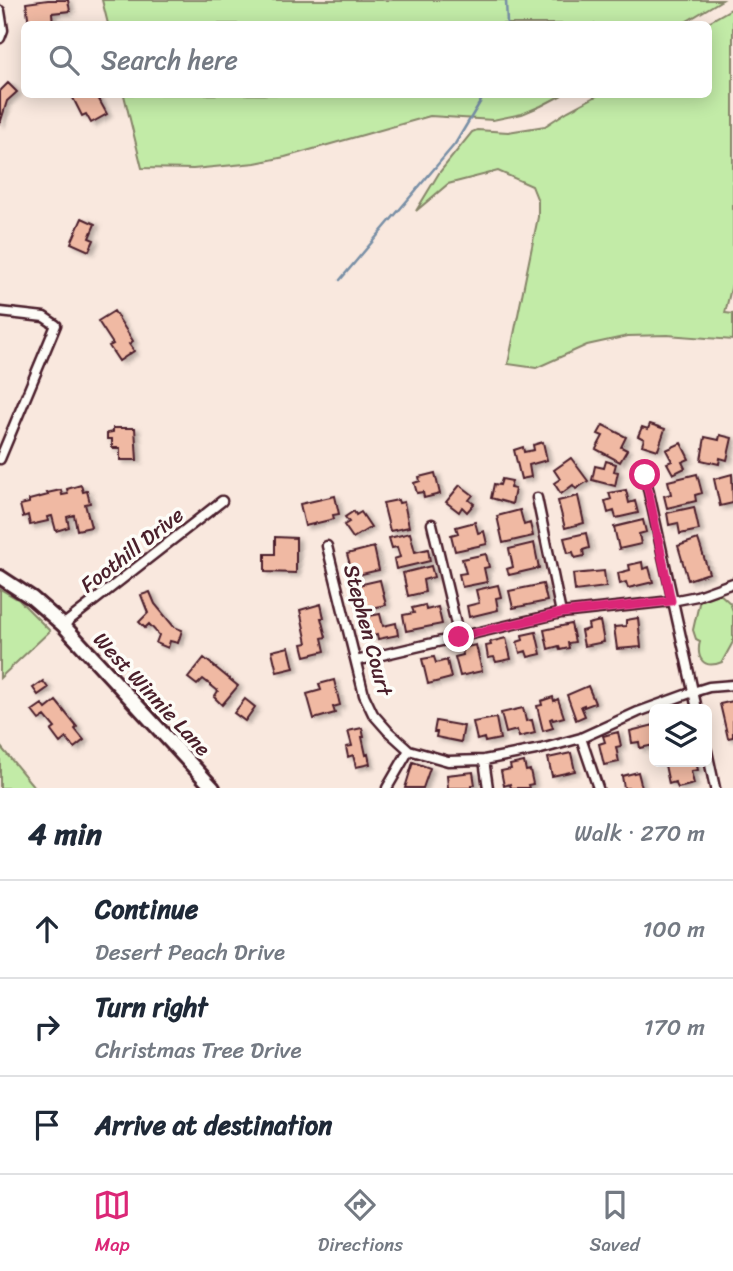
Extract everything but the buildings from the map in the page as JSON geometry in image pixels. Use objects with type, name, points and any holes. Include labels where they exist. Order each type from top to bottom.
[{"type":"street","points":[[0,11],[3,30],[0,38]]},
{"type":"street","points":[[0,312],[44,317],[56,325],[0,458]]},
{"type":"street","points":[[645,475],[696,704]]},
{"type":"street","points":[[537,498],[561,613]]},
{"type":"street","name":"Foothill Drive","points":[[63,625],[222,501]]},
{"type":"street","points":[[432,524],[459,637]]},
{"type":"street","name":"Stephen Court","points":[[327,546],[364,695],[373,714],[409,750]]},
{"type":"street","name":"West Winnie Lane","points":[[0,577],[32,598],[63,625],[213,788]]},
{"type":"street","points":[[356,661],[561,613],[671,601],[697,596],[733,583]]},
{"type":"street","points":[[387,788],[409,750],[448,761],[484,760],[541,749],[581,738],[638,712],[693,692],[709,687],[733,685]]},
{"type":"street","points":[[581,738],[598,788]]},
{"type":"street","points":[[484,760],[488,788]]},
{"type":"street","points":[[710,767],[715,788]]},
{"type":"green space","points":[[102,0],[722,0],[687,21],[107,21]]},
{"type":"green space","points":[[733,8],[733,280],[725,313],[733,314],[733,340],[667,335],[628,336],[587,345],[536,368],[508,364],[538,217],[538,201],[532,186],[498,171],[448,184],[416,211],[439,173],[472,132],[477,130],[508,132],[545,126],[592,98],[712,98],[710,21]]},
{"type":"green space","points":[[125,98],[556,98],[522,114],[493,120],[430,116],[255,163],[193,169],[142,168]]},
{"type":"green space","points":[[0,589],[19,600],[50,631],[0,678]]},
{"type":"green space","points":[[718,592],[730,603],[733,611],[733,642],[722,662],[710,664],[702,661],[700,657],[700,641],[696,639],[693,630],[700,599]]},
{"type":"green space","points":[[0,746],[35,788],[0,788]]},
{"type":"waterway","points":[[506,0],[507,21]]},
{"type":"waterway","points":[[340,280],[455,144],[483,98]]},
{"type":"route","points":[[459,637],[561,613],[671,601],[645,475]]}]
